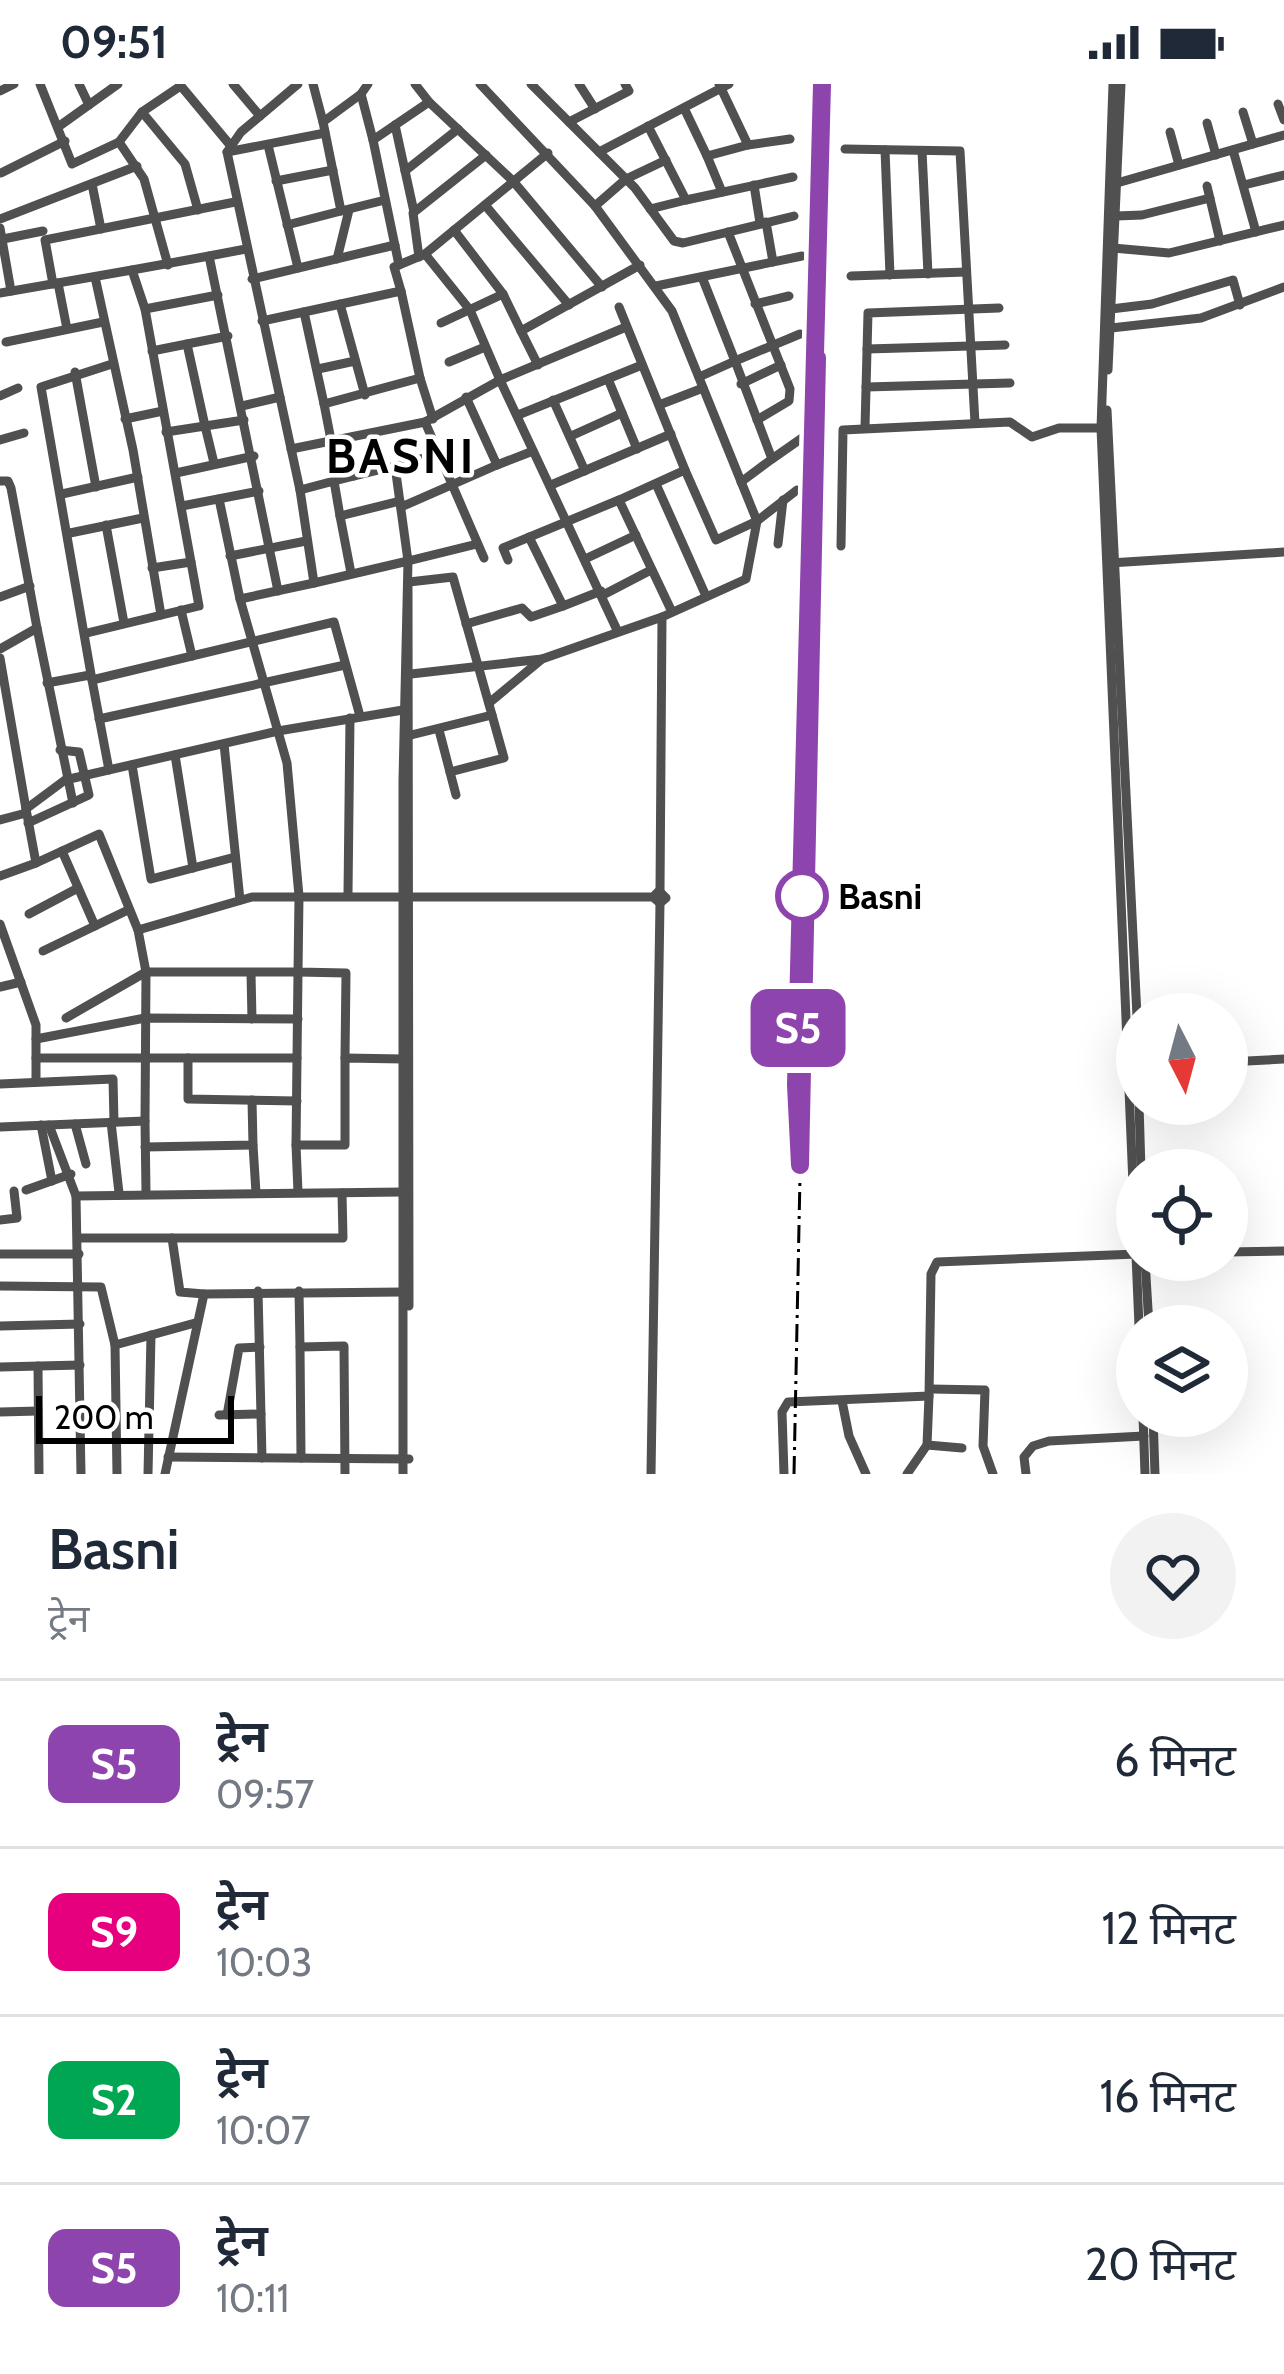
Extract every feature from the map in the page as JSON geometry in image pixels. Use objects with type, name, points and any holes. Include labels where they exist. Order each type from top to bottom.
[{"type":"street","points":[[0,91],[14,84]]},
{"type":"street","points":[[79,84],[89,105]]},
{"type":"street","points":[[58,127],[118,84]]},
{"type":"street","points":[[233,84],[260,116]]},
{"type":"street","points":[[314,84],[345,211],[337,259]]},
{"type":"street","points":[[415,84],[513,182],[602,287]]},
{"type":"street","points":[[411,674],[542,658],[667,614],[746,579],[757,521],[680,326],[656,286],[596,206],[480,84]]},
{"type":"street","points":[[531,84],[626,179],[676,242],[794,216]]},
{"type":"street","points":[[579,84],[595,109]]},
{"type":"street","points":[[569,122],[627,87],[642,84]]},
{"type":"street","points":[[695,84],[702,98]]},
{"type":"street","points":[[1104,428],[1117,183],[1117,84]]},
{"type":"street","points":[[1117,84],[1104,428],[1136,993]]},
{"type":"street","points":[[44,85],[101,229]]},
{"type":"street","points":[[599,152],[723,85],[748,146]]},
{"type":"street","points":[[72,164],[118,142],[142,112],[182,86],[229,149],[236,202],[300,490],[314,583]]},
{"type":"street","points":[[229,149],[293,86]]},
{"type":"street","points":[[229,149],[268,145],[324,128],[364,89]]},
{"type":"street","points":[[364,89],[399,265]]},
{"type":"street","points":[[373,140],[429,102]]},
{"type":"street","points":[[1278,104],[1284,120]]},
{"type":"street","points":[[684,108],[722,192]]},
{"type":"street","points":[[142,112],[185,164],[198,210]]},
{"type":"street","points":[[1243,112],[1253,144]]},
{"type":"street","points":[[1207,123],[1216,155]]},
{"type":"street","points":[[395,125],[422,256],[470,310],[617,630]]},
{"type":"street","points":[[648,126],[686,200]]},
{"type":"street","points":[[405,171],[458,129]]},
{"type":"street","points":[[1170,132],[1179,165]]},
{"type":"street","points":[[1117,183],[1284,135]]},
{"type":"street","points":[[707,156],[790,139]]},
{"type":"street","points":[[7,186],[0,172],[65,142]]},
{"type":"street","points":[[118,142],[137,166],[168,265]]},
{"type":"street","points":[[268,145],[298,268]]},
{"type":"street","points":[[845,149],[960,152],[975,423]]},
{"type":"street","points":[[885,150],[890,275]]},
{"type":"street","points":[[1233,150],[1256,232]]},
{"type":"street","points":[[922,151],[928,274]]},
{"type":"street","points":[[484,558],[438,454],[394,267],[422,256],[548,153]]},
{"type":"street","points":[[414,212],[486,155]]},
{"type":"street","points":[[596,206],[626,179],[666,160]]},
{"type":"street","points":[[1,229],[38,206],[137,166]]},
{"type":"street","points":[[276,181],[332,170]]},
{"type":"street","points":[[1244,185],[1284,175]]},
{"type":"street","points":[[650,209],[793,177]]},
{"type":"street","points":[[754,185],[773,262]]},
{"type":"street","points":[[1207,185],[1220,241]]},
{"type":"street","points":[[1115,215],[1142,215],[1210,198]]},
{"type":"street","points":[[287,225],[385,200]]},
{"type":"street","points":[[1,229],[44,236],[236,202]]},
{"type":"street","points":[[485,205],[569,305]]},
{"type":"street","points":[[38,206],[67,329]]},
{"type":"street","points":[[1111,248],[1169,253],[1284,225]]},
{"type":"street","points":[[1,229],[6,292],[246,248]]},
{"type":"street","points":[[454,230],[503,294],[538,364]]},
{"type":"street","points":[[728,232],[790,389],[788,401],[757,420]]},
{"type":"street","points":[[253,279],[395,245]]},
{"type":"street","points":[[209,256],[254,456],[278,591]]},
{"type":"street","points":[[656,286],[802,256]]},
{"type":"street","points":[[521,331],[640,265]]},
{"type":"street","points":[[87,633],[199,606],[145,310],[132,270]]},
{"type":"street","points":[[851,276],[966,272]]},
{"type":"street","points":[[94,277],[138,477],[161,615]]},
{"type":"street","points":[[702,278],[772,459]]},
{"type":"street","points":[[1111,309],[1152,304],[1233,280],[1240,304]]},
{"type":"street","points":[[1111,328],[1201,318],[1284,287]]},
{"type":"street","points":[[262,321],[401,291]]},
{"type":"street","points":[[441,323],[503,294]]},
{"type":"street","points":[[145,310],[218,296]]},
{"type":"street","points":[[755,304],[789,296]]},
{"type":"street","points":[[340,304],[365,395]]},
{"type":"street","points":[[620,307],[716,540]]},
{"type":"street","points":[[865,428],[868,313],[999,308]]},
{"type":"street","points":[[304,312],[331,440]]},
{"type":"street","points":[[6,342],[103,322]]},
{"type":"street","points":[[291,449],[429,421],[500,380],[626,327]]},
{"type":"street","points":[[659,405],[735,361],[800,334]]},
{"type":"street","points":[[152,351],[228,335]]},
{"type":"street","points":[[188,344],[214,464]]},
{"type":"street","points":[[867,350],[1005,345]]},
{"type":"street","points":[[449,362],[485,347]]},
{"type":"street","points":[[318,369],[355,361]]},
{"type":"street","points":[[109,770],[70,533],[40,387],[112,364]]},
{"type":"street","points":[[518,415],[642,365]]},
{"type":"street","points":[[741,384],[781,365]]},
{"type":"street","points":[[75,373],[96,487]]},
{"type":"street","points":[[324,404],[420,378]]},
{"type":"street","points":[[608,379],[637,449]]},
{"type":"street","points":[[866,387],[1010,383]]},
{"type":"street","points":[[0,396],[18,388]]},
{"type":"street","points":[[242,406],[280,397]]},
{"type":"street","points":[[466,397],[497,465]]},
{"type":"street","points":[[553,400],[585,471]]},
{"type":"street","points":[[125,419],[163,411]]},
{"type":"street","points":[[571,436],[622,413]]},
{"type":"street","points":[[166,432],[244,420]]},
{"type":"street","points":[[841,546],[843,430],[1010,422],[1032,437],[1059,428],[1104,428]]},
{"type":"street","points":[[0,440],[24,434]]},
{"type":"street","points":[[550,485],[671,434]]},
{"type":"street","points":[[741,482],[802,438]]},
{"type":"street","points":[[345,440],[354,476]]},
{"type":"street","points":[[340,516],[400,504],[533,451]]},
{"type":"street","points":[[300,490],[438,454]]},
{"type":"street","points":[[176,473],[254,456]]},
{"type":"street","points":[[395,466],[408,561],[404,710],[406,1474]]},
{"type":"street","points":[[508,560],[503,548],[686,470]]},
{"type":"street","points":[[62,494],[138,477]]},
{"type":"street","points":[[0,481],[8,481],[11,488],[73,802]]},
{"type":"street","points":[[334,481],[351,574]]},
{"type":"street","points":[[656,484],[706,596]]},
{"type":"street","points":[[690,554],[757,521],[797,490]]},
{"type":"street","points":[[182,506],[259,491]]},
{"type":"street","points":[[219,499],[240,598],[287,763],[299,896],[298,1192]]},
{"type":"street","points":[[619,500],[667,614],[658,897],[651,1474]]},
{"type":"street","points":[[778,544],[783,500]]},
{"type":"street","points":[[70,533],[143,518]]},
{"type":"street","points":[[106,525],[124,623]]},
{"type":"street","points":[[585,559],[636,535]]},
{"type":"street","points":[[529,537],[563,606]]},
{"type":"street","points":[[230,556],[306,541]]},
{"type":"street","points":[[240,598],[477,544]]},
{"type":"street","points":[[1111,563],[1284,552]]},
{"type":"street","points":[[152,568],[191,562]]},
{"type":"street","points":[[1111,563],[1130,993]]},
{"type":"street","points":[[466,624],[523,608],[531,617],[652,570]]},
{"type":"street","points":[[408,584],[451,575],[504,758],[450,772]]},
{"type":"street","points":[[407,897],[412,735],[408,584]]},
{"type":"street","points":[[0,597],[30,586]]},
{"type":"street","points":[[181,610],[192,656]]},
{"type":"street","points":[[47,682],[192,656],[334,622],[355,717],[348,894]]},
{"type":"street","points":[[36,863],[0,654],[37,628]]},
{"type":"street","points":[[412,735],[440,730],[490,709],[542,658]]},
{"type":"street","points":[[99,719],[345,664]]},
{"type":"street","points":[[27,815],[65,780],[278,731],[404,710]]},
{"type":"street","points":[[440,730],[456,795]]},
{"type":"street","points":[[224,744],[240,900]]},
{"type":"street","points":[[0,820],[89,795],[79,752],[60,750]]},
{"type":"street","points":[[176,755],[193,868]]},
{"type":"street","points":[[132,765],[151,879],[236,857]]},
{"type":"street","points":[[0,876],[99,834],[138,930],[146,972],[146,1193]]},
{"type":"street","points":[[62,851],[95,926]]},
{"type":"street","points":[[29,914],[78,888]]},
{"type":"street","points":[[138,930],[240,900],[299,896],[658,897]]},
{"type":"street","points":[[43,951],[128,910]]},
{"type":"street","points":[[0,924],[36,1039],[36,1082]]},
{"type":"street","points":[[66,1018],[146,972],[346,973],[345,1145],[296,1145]]},
{"type":"street","points":[[251,973],[252,1019]]},
{"type":"street","points":[[0,987],[21,982]]},
{"type":"street","points":[[36,1039],[145,1018],[298,1019]]},
{"type":"street","points":[[406,1034],[406,1459]]},
{"type":"street","points":[[36,1058],[297,1058]]},
{"type":"street","points":[[188,1058],[188,1099],[297,1101]]},
{"type":"street","points":[[345,1058],[403,1059]]},
{"type":"street","points":[[1248,1061],[1284,1059]]},
{"type":"street","points":[[0,1084],[113,1079],[119,1193]]},
{"type":"street","points":[[252,1100],[256,1193]]},
{"type":"street","points":[[0,1127],[145,1121]]},
{"type":"street","points":[[75,1124],[86,1164]]},
{"type":"street","points":[[45,1125],[76,1196],[81,1474]]},
{"type":"street","points":[[45,1125],[52,1181]]},
{"type":"street","points":[[145,1148],[253,1145]]},
{"type":"street","points":[[0,1220],[17,1218],[20,1191],[70,1174]]},
{"type":"street","points":[[76,1196],[403,1192]]},
{"type":"street","points":[[80,1238],[343,1238],[342,1193]]},
{"type":"street","points":[[172,1238],[180,1292],[403,1292]]},
{"type":"street","points":[[1248,1252],[1284,1251]]},
{"type":"street","points":[[0,1254],[80,1254]]},
{"type":"street","points":[[907,1474],[926,1444],[931,1274],[937,1262],[1116,1255]]},
{"type":"street","points":[[0,1286],[100,1287],[116,1345],[117,1474]]},
{"type":"street","points":[[258,1291],[262,1458]]},
{"type":"street","points":[[299,1291],[301,1458]]},
{"type":"street","points":[[164,1474],[204,1294]]},
{"type":"street","points":[[116,1345],[195,1323]]},
{"type":"street","points":[[0,1326],[80,1324]]},
{"type":"street","points":[[148,1474],[152,1335]]},
{"type":"street","points":[[300,1347],[344,1346],[345,1474]]},
{"type":"street","points":[[260,1347],[238,1348],[223,1415],[261,1414]]},
{"type":"street","points":[[0,1367],[80,1365]]},
{"type":"street","points":[[38,1366],[39,1474]]},
{"type":"street","points":[[784,1474],[784,1405],[795,1400],[985,1390],[983,1446],[993,1474]]},
{"type":"street","points":[[842,1401],[849,1436],[866,1474]]},
{"type":"street","points":[[0,1412],[38,1412]]},
{"type":"street","points":[[1026,1474],[1024,1456],[1041,1443],[1129,1437]]},
{"type":"street","points":[[1144,1437],[1145,1474]]},
{"type":"street","points":[[1154,1437],[1155,1474]]},
{"type":"street","points":[[926,1444],[962,1448]]},
{"type":"street","points":[[168,1457],[406,1459]]},
{"type":"street","points":[[239,1458],[239,1474]]},
{"type":"railway","points":[[794,1474],[822,84]]},
{"type":"train","name":"S5","points":[[817,358],[800,1165],[796,1085],[822,84]]},
{"type":"place","name":"Basni","points":[[802,896]]},
{"type":"district","name":"BASNI","points":[[401,456]]}]
